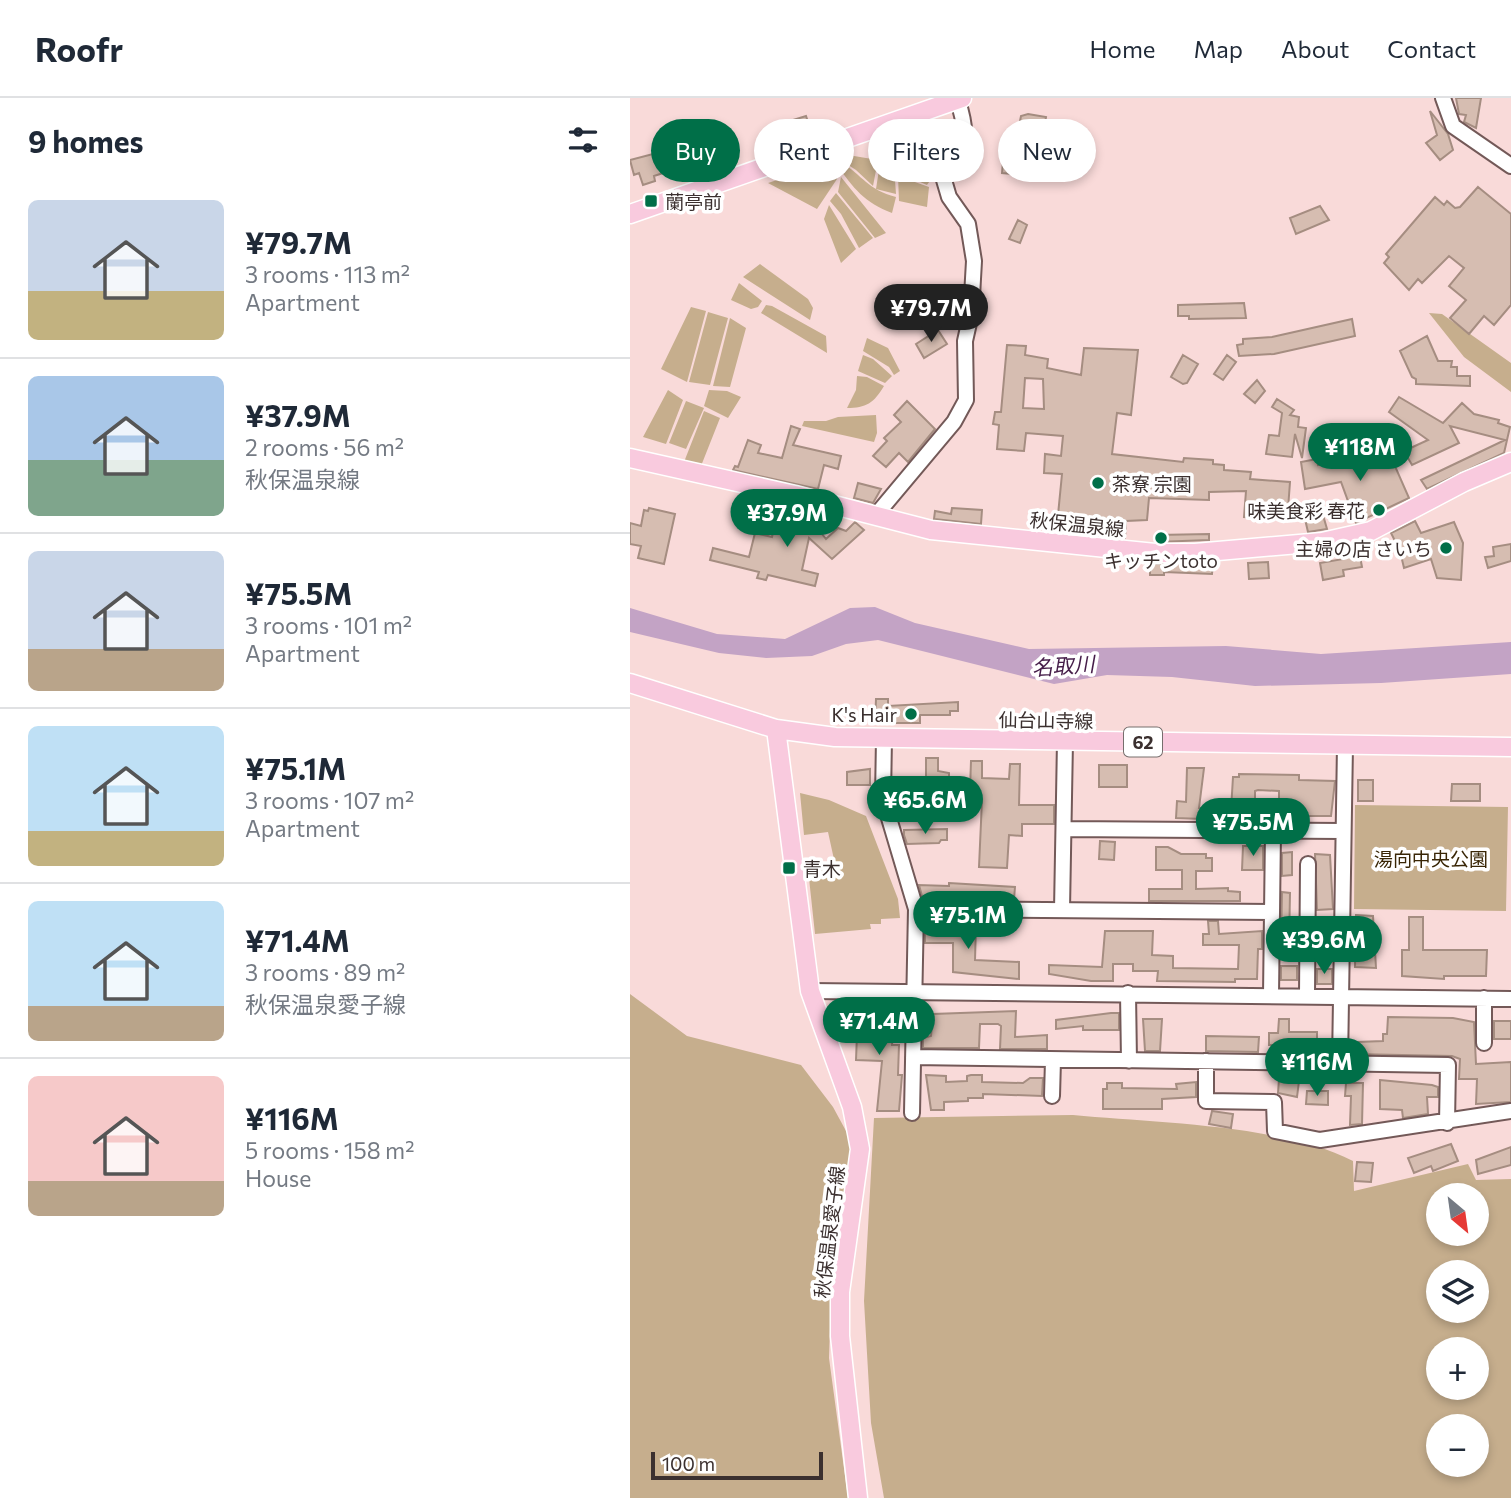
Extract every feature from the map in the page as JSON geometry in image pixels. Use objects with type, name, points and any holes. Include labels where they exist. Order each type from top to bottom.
[{"type":"main road","points":[[630,214],[959,99]]},
{"type":"main road","name":"秋保温泉線","points":[[630,458],[931,530],[1155,553],[1252,550],[1322,542],[1378,529],[1464,482],[1511,462]]},
{"type":"main road","name":"仙台山寺線","points":[[630,683],[776,729],[835,737],[1511,747]]},
{"type":"main road","name":"秋保温泉愛子線","points":[[776,729],[810,991],[852,1107],[860,1149],[840,1292],[840,1336],[859,1498]]},
{"type":"street","points":[[1443,98],[1453,126],[1511,166]]},
{"type":"street","points":[[876,515],[954,422],[966,400],[965,341],[971,314],[975,261],[968,224],[949,197],[944,180],[965,140],[966,128],[959,99]]},
{"type":"street","points":[[884,738],[883,798],[916,909],[912,1112]]},
{"type":"street","points":[[1062,910],[1065,741]]},
{"type":"street","points":[[1340,1063],[1345,745]]},
{"type":"street","points":[[1064,829],[1343,831]]},
{"type":"street","points":[[1271,995],[1273,831]]},
{"type":"street","points":[[1307,995],[1308,864]]},
{"type":"street","points":[[916,909],[1271,912]]},
{"type":"street","points":[[810,991],[914,990],[1511,999]]},
{"type":"street","points":[[1128,993],[1129,1061]]},
{"type":"street","points":[[1484,998],[1484,1043]]},
{"type":"street","points":[[913,1057],[1448,1065],[1447,1123]]},
{"type":"street","points":[[1052,1096],[1053,1060]]},
{"type":"street","points":[[1206,1061],[1206,1101],[1274,1102],[1275,1131],[1320,1140],[1447,1123],[1511,1111]]},
{"type":"green space","points":[[854,156],[868,158],[868,181],[856,170]]},
{"type":"green space","points":[[854,172],[872,186],[896,197],[892,213],[874,205],[850,182],[854,182]]},
{"type":"green space","points":[[771,182],[835,182],[817,209],[768,183]]},
{"type":"green space","points":[[840,182],[845,182],[886,233],[875,238],[838,192]]},
{"type":"green space","points":[[877,182],[895,182],[896,194],[876,189]]},
{"type":"green space","points":[[898,182],[915,182],[929,187],[927,207],[899,201]]},
{"type":"green space","points":[[836,193],[873,238],[859,248],[841,214],[830,201]]},
{"type":"green space","points":[[829,205],[856,249],[841,263],[824,219]]},
{"type":"green space","points":[[760,264],[808,299],[813,308],[810,320],[743,277]]},
{"type":"green space","points":[[739,283],[762,301],[758,307],[751,309],[731,300]]},
{"type":"green space","points":[[766,305],[826,336],[827,353],[761,313]]},
{"type":"green space","points":[[691,307],[706,311],[687,382],[661,369]]},
{"type":"green space","points":[[708,312],[728,318],[710,385],[689,382]]},
{"type":"green space","points":[[1429,313],[1442,314],[1511,363],[1511,392],[1464,357]]},
{"type":"green space","points":[[730,318],[746,328],[730,387],[713,386]]},
{"type":"green space","points":[[867,338],[888,348],[900,371],[894,375],[889,367],[863,351]]},
{"type":"green space","points":[[863,355],[873,359],[892,376],[885,383],[858,371]]},
{"type":"green space","points":[[857,376],[867,377],[884,386],[869,403],[847,408],[856,390]]},
{"type":"green space","points":[[668,390],[683,400],[666,444],[643,437]]},
{"type":"green space","points":[[709,390],[727,391],[741,397],[728,418],[704,406]]},
{"type":"green space","points":[[686,401],[704,408],[686,449],[669,443]]},
{"type":"green space","points":[[704,411],[720,418],[701,466],[684,462]]},
{"type":"green space","points":[[876,415],[877,433],[874,442],[802,426],[804,421]]},
{"type":"green space","points":[[800,793],[829,800],[866,816],[898,899],[900,918],[881,919],[881,924],[870,924],[871,929],[815,934],[808,869],[835,864],[828,832],[804,835]]},
{"type":"green space","name":"湯向中央公園","points":[[1355,805],[1508,807],[1506,911],[1354,909]]},
{"type":"green space","points":[[630,994],[687,1036],[801,1065],[833,1107],[852,1142],[831,1299],[829,1358],[848,1498],[630,1498]]},
{"type":"green space","points":[[1073,1115],[1254,1132],[1290,1139],[1353,1161],[1354,1191],[1468,1164],[1476,1180],[1511,1179],[1511,1498],[884,1498],[871,1423],[864,1301],[874,1118]]},
{"type":"water","name":"名取川","points":[[875,607],[915,623],[1029,649],[1226,646],[1321,654],[1511,642],[1511,674],[1381,683],[1255,686],[1172,677],[1107,675],[1054,684],[878,640],[846,644],[812,656],[766,658],[719,653],[630,632],[630,608],[717,634],[785,639],[850,608]]},
{"type":"building","points":[[1456,98],[1481,98],[1476,128],[1464,122],[1466,115],[1459,114]]},
{"type":"building","points":[[1430,111],[1448,134],[1453,150],[1440,160],[1426,143],[1437,135]]},
{"type":"building","points":[[1028,114],[1046,117],[1020,119],[1021,116]]},
{"type":"building","points":[[651,155],[652,182],[643,185],[639,173],[634,175],[630,160]]},
{"type":"building","points":[[1478,187],[1511,214],[1511,305],[1494,325],[1484,316],[1469,334],[1450,318],[1466,300],[1449,286],[1464,268],[1449,256],[1422,283],[1418,279],[1409,290],[1384,263],[1389,257],[1386,254],[1435,197],[1444,205],[1447,201],[1455,208],[1460,207]]},
{"type":"building","points":[[1320,206],[1329,220],[1296,234],[1290,218]]},
{"type":"building","points":[[1018,220],[1027,225],[1020,243],[1009,239]]},
{"type":"building","points":[[1244,303],[1246,318],[1189,319],[1189,316],[1178,316],[1178,305]]},
{"type":"building","points":[[1352,319],[1355,336],[1274,354],[1239,356],[1237,345],[1243,344],[1243,339],[1272,337]]},
{"type":"building","points":[[938,330],[947,344],[924,358],[916,344]]},
{"type":"building","points":[[1427,336],[1438,361],[1452,361],[1451,367],[1457,367],[1457,376],[1470,376],[1470,386],[1416,384],[1416,379],[1412,377],[1400,351]]},
{"type":"building","points":[[1007,345],[1026,346],[1025,355],[1048,359],[1047,368],[1081,375],[1084,348],[1138,350],[1131,415],[1117,413],[1112,454],[1183,462],[1184,458],[1213,460],[1213,464],[1224,465],[1224,470],[1251,472],[1250,479],[1290,482],[1288,509],[1275,508],[1274,519],[1244,517],[1246,491],[1209,492],[1209,500],[1149,498],[1147,520],[1126,521],[1125,538],[1086,534],[1087,518],[1058,515],[1062,474],[1044,473],[1045,454],[1061,456],[1063,436],[1026,433],[1024,451],[997,449],[999,425],[993,424],[995,412],[1001,412]],"holes":[[[1025,378],[1043,379],[1044,409],[1023,408]]]},
{"type":"building","points":[[1183,355],[1198,364],[1187,383],[1183,384],[1171,377]]},
{"type":"building","points":[[1227,355],[1236,362],[1223,380],[1214,374]]},
{"type":"building","points":[[1257,380],[1265,391],[1255,403],[1244,394]]},
{"type":"building","points":[[1399,397],[1443,423],[1462,403],[1474,414],[1499,420],[1498,423],[1510,427],[1504,453],[1427,489],[1421,480],[1505,440],[1450,426],[1459,443],[1412,465],[1404,451],[1428,440],[1389,412]]},
{"type":"building","points":[[1277,399],[1294,410],[1290,415],[1299,417],[1298,427],[1306,428],[1302,458],[1295,434],[1292,457],[1266,454],[1269,435],[1279,436],[1282,413],[1272,407]]},
{"type":"building","points":[[907,401],[935,429],[908,462],[899,453],[886,467],[873,456],[887,441],[884,438],[901,422],[894,415]]},
{"type":"building","points":[[791,426],[800,429],[793,445],[841,456],[838,469],[824,465],[818,489],[733,470],[735,466],[738,467],[748,440],[761,445],[758,453],[782,458]]},
{"type":"building","points":[[1368,456],[1370,466],[1391,457],[1409,498],[1356,523],[1341,482],[1305,489],[1301,462],[1317,459],[1318,465]]},
{"type":"building","points":[[858,483],[881,489],[873,503],[854,498]]},
{"type":"building","points":[[779,505],[797,510],[793,527],[818,529],[826,539],[838,528],[846,531],[855,522],[864,530],[832,559],[809,538],[802,570],[818,574],[815,586],[768,575],[766,580],[757,578],[759,572],[710,560],[713,548],[749,557],[755,533],[772,537]]},
{"type":"building","points":[[649,508],[675,514],[664,564],[638,558],[641,546],[630,544],[630,523],[641,526],[644,510],[648,511]]},
{"type":"building","points":[[952,508],[982,510],[981,524],[934,519],[935,511],[951,514]]},
{"type":"building","points":[[1323,515],[1327,529],[1308,532],[1305,519]]},
{"type":"building","points":[[1415,521],[1421,533],[1454,522],[1463,543],[1461,580],[1437,578],[1431,559],[1404,568],[1400,551],[1391,533]]},
{"type":"building","points":[[1209,534],[1209,540],[1156,542],[1157,535]]},
{"type":"building","points":[[1511,544],[1511,561],[1488,568],[1485,557],[1494,556],[1493,547]]},
{"type":"building","points":[[1359,551],[1362,567],[1343,570],[1344,576],[1323,580],[1320,563],[1343,559],[1342,554]]},
{"type":"building","points":[[1268,562],[1269,578],[1249,579],[1248,563]]},
{"type":"building","points":[[1213,563],[1212,574],[1164,572],[1164,575],[1150,575],[1150,564]]},
{"type":"building","points":[[876,699],[888,699],[888,706],[958,702],[958,711],[950,711],[950,715],[920,715],[920,723],[875,723]]},
{"type":"building","points":[[926,758],[938,758],[938,771],[949,773],[949,798],[921,799],[921,777],[926,777]]},
{"type":"building","points":[[971,761],[982,761],[982,778],[1009,779],[1010,764],[1020,764],[1019,805],[1054,805],[1054,824],[1022,824],[1022,836],[1009,835],[1007,868],[979,867],[982,800],[962,799],[962,790],[970,790]]},
{"type":"building","points":[[1099,765],[1127,765],[1127,787],[1099,787]]},
{"type":"building","points":[[1187,768],[1204,768],[1199,808],[1231,810],[1233,777],[1239,777],[1239,774],[1299,775],[1299,780],[1335,781],[1331,816],[1279,816],[1279,791],[1258,790],[1255,791],[1255,821],[1176,818],[1177,801],[1186,802]]},
{"type":"building","points":[[870,769],[870,785],[847,785],[847,772]]},
{"type":"building","points":[[1358,780],[1373,780],[1373,801],[1358,801]]},
{"type":"building","points":[[1452,784],[1480,784],[1480,801],[1451,801]]},
{"type":"building","points":[[947,829],[947,840],[941,840],[939,843],[907,844],[904,835],[904,830]]},
{"type":"building","points":[[1100,841],[1115,842],[1114,860],[1099,859]]},
{"type":"building","points":[[1243,846],[1263,846],[1263,870],[1242,870]]},
{"type":"building","points":[[1156,847],[1168,847],[1181,854],[1206,854],[1206,858],[1212,858],[1212,871],[1196,871],[1196,889],[1228,888],[1228,891],[1240,892],[1240,901],[1149,901],[1149,889],[1182,889],[1182,870],[1156,870]]},
{"type":"building","points":[[1292,852],[1292,875],[1282,876],[1282,853]]},
{"type":"building","points":[[1315,854],[1330,855],[1333,909],[1317,910]]},
{"type":"building","points":[[949,883],[1015,887],[1014,899],[922,896],[919,885],[949,886]]},
{"type":"building","points":[[1282,892],[1290,893],[1289,946],[1281,947]]},
{"type":"building","points":[[1356,915],[1373,916],[1376,968],[1355,967]]},
{"type":"building","points":[[1409,917],[1423,917],[1423,950],[1487,950],[1486,976],[1444,976],[1444,979],[1402,976],[1402,950],[1409,950]]},
{"type":"building","points":[[1208,921],[1218,921],[1219,934],[1262,931],[1262,949],[1258,949],[1257,979],[1235,979],[1235,982],[1157,981],[1158,971],[1133,971],[1133,964],[1113,964],[1113,981],[1091,981],[1049,974],[1049,965],[1102,967],[1105,931],[1153,931],[1152,955],[1173,956],[1173,968],[1238,969],[1239,945],[1203,945],[1203,934],[1209,934]]},
{"type":"building","points":[[925,923],[976,924],[975,960],[1019,962],[1019,979],[953,972],[953,943],[925,943]]},
{"type":"building","points":[[1317,930],[1332,930],[1332,949],[1317,949]]},
{"type":"building","points":[[1281,966],[1297,966],[1297,980],[1281,980]]},
{"type":"building","points":[[1317,969],[1332,969],[1332,984],[1317,984]]},
{"type":"building","points":[[1016,1011],[1015,1037],[1047,1035],[1047,1049],[1000,1049],[1001,1026],[998,1024],[980,1024],[979,1048],[923,1048],[923,1038],[931,1036],[933,1014]]},
{"type":"building","points":[[1119,1013],[1119,1030],[1083,1030],[1083,1026],[1056,1029],[1056,1020]]},
{"type":"building","points":[[1388,1017],[1453,1018],[1474,1022],[1476,1064],[1511,1062],[1511,1102],[1476,1104],[1477,1079],[1459,1079],[1460,1059],[1452,1056],[1352,1054],[1352,1045],[1357,1045],[1357,1042],[1383,1041],[1383,1034],[1387,1034]]},
{"type":"building","points":[[842,1019],[894,1022],[892,1045],[899,1045],[898,1075],[902,1075],[899,1111],[877,1111],[882,1061],[856,1060],[857,1034],[841,1034]]},
{"type":"building","points":[[1143,1019],[1162,1019],[1160,1051],[1145,1051]]},
{"type":"building","points":[[1279,1019],[1289,1019],[1289,1032],[1317,1032],[1317,1053],[1277,1053],[1277,1045],[1269,1045],[1269,1033],[1278,1033]]},
{"type":"building","points":[[1494,1021],[1511,1021],[1511,1039],[1494,1039]]},
{"type":"building","points":[[1206,1036],[1259,1037],[1258,1052],[1206,1051]]},
{"type":"building","points":[[926,1075],[946,1076],[946,1082],[967,1081],[967,1076],[971,1075],[982,1075],[982,1082],[1023,1083],[1030,1078],[1043,1078],[1042,1096],[983,1094],[983,1098],[944,1102],[944,1110],[931,1110]]},
{"type":"building","points":[[1279,1079],[1299,1081],[1297,1097],[1278,1093]]},
{"type":"building","points":[[1380,1080],[1432,1085],[1438,1087],[1438,1097],[1427,1097],[1428,1114],[1403,1118],[1402,1110],[1380,1109]]},
{"type":"building","points":[[1196,1082],[1196,1097],[1162,1099],[1162,1109],[1103,1109],[1103,1089],[1107,1089],[1107,1083],[1122,1083],[1122,1088],[1177,1089],[1176,1084]]},
{"type":"building","points":[[1346,1083],[1363,1083],[1362,1124],[1350,1125],[1351,1096],[1345,1096]]},
{"type":"building","points":[[1307,1091],[1328,1091],[1328,1105],[1306,1104]]},
{"type":"building","points":[[1212,1111],[1233,1114],[1231,1128],[1209,1124]]},
{"type":"building","points":[[1451,1144],[1458,1161],[1433,1171],[1431,1166],[1414,1173],[1408,1158]]},
{"type":"building","points":[[1511,1147],[1511,1165],[1478,1174],[1476,1160]]},
{"type":"building","points":[[1357,1162],[1373,1163],[1371,1182],[1355,1181]]},
{"type":"place","name":"蘭亭前","points":[[651,201]]},
{"type":"place","name":"茶寮 宗園","points":[[1098,483]]},
{"type":"place","name":"味美食彩 春花","points":[[1379,510]]},
{"type":"place","name":"キッチンtoto","points":[[1161,538]]},
{"type":"place","name":"主婦の店 さいち","points":[[1446,548]]},
{"type":"place","name":"K's Hair","points":[[911,714]]},
{"type":"place","name":"青木","points":[[789,868]]}]
